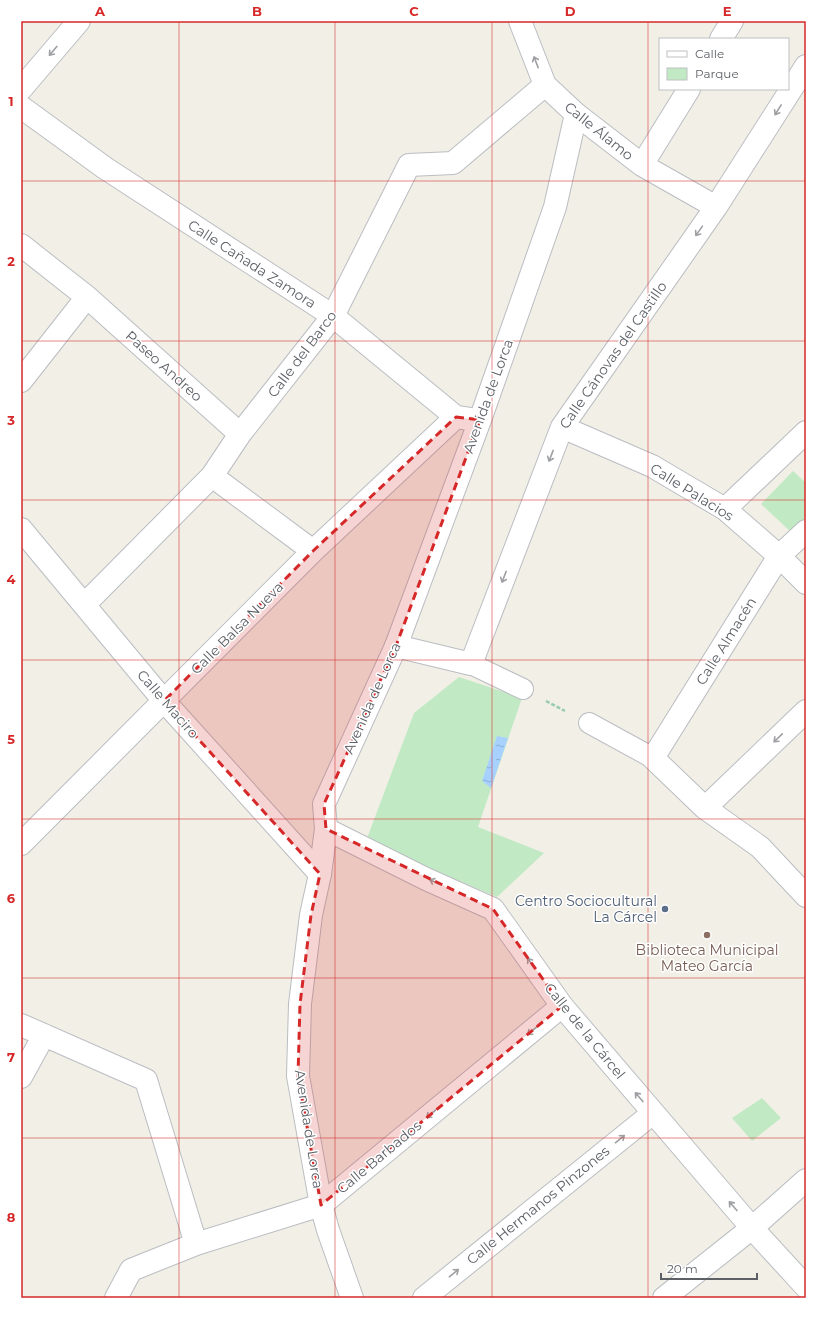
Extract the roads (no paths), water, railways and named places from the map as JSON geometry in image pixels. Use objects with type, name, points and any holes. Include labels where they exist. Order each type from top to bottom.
[{"type":"street","points":[[21,88],[79,21]]},
{"type":"street","name":"Calle Álamo","points":[[520,21],[545,85],[576,114],[642,165],[716,207]]},
{"type":"street","points":[[722,38],[732,21]]},
{"type":"street","name":"Calle Cánovas del Castillo","points":[[471,664],[562,426],[716,207],[806,66]]},
{"type":"street","name":"Calle del Barco","points":[[84,605],[212,476],[240,434],[333,316],[409,165],[453,163],[545,85]]},
{"type":"street","points":[[642,165],[688,90]]},
{"type":"street","name":"Calle Cañada Zamora","points":[[21,107],[105,168],[333,316],[456,417]]},
{"type":"street","name":"Avenida de Lorca","points":[[352,1298],[328,1230],[321,1205],[298,1076],[300,1004],[311,915],[320,874],[326,829],[324,804],[396,646],[480,420],[556,207],[576,114]]},
{"type":"street","name":"Paseo Andreo","points":[[21,245],[87,297],[240,434]]},
{"type":"street","points":[[21,381],[87,297]]},
{"type":"street","points":[[456,417],[480,420]]},
{"type":"street","name":"Calle Balsa Nueva","points":[[21,844],[313,551],[456,417]]},
{"type":"street","name":"Calle Palacios","points":[[562,426],[652,466],[725,509],[779,556],[806,583]]},
{"type":"street","points":[[725,509],[802,443]]},
{"type":"street","points":[[212,476],[313,551]]},
{"type":"street","name":"Calle Maciro","points":[[21,529],[164,701],[320,874]]},
{"type":"street","name":"Calle Almacén","points":[[653,758],[779,556],[806,531]]},
{"type":"street","points":[[396,646],[471,664],[523,689]]},
{"type":"street","points":[[705,808],[806,711]]},
{"type":"street","points":[[589,723],[653,758],[705,808],[760,847],[806,896]]},
{"type":"street","name":"Calle de la Cárcel","points":[[326,829],[426,879],[493,910],[562,1006],[752,1228],[806,1287]]},
{"type":"street","name":"Calle Barbados","points":[[116,1298],[131,1270],[196,1244],[321,1205],[562,1006]]},
{"type":"street","points":[[21,1025],[146,1080],[196,1244]]},
{"type":"street","points":[[21,1077],[44,1035]]},
{"type":"street","name":"Calle Hermanos Pinzones","points":[[424,1298],[653,1113]]},
{"type":"street","points":[[664,1298],[752,1228],[806,1180]]},
{"type":"water","points":[[497,736],[508,738],[491,788],[482,781]]},
{"type":"place","name":"Centro Sociocultural La Cárcel","points":[[665,909]]},
{"type":"place","name":"Biblioteca Municipal Mateo García","points":[[707,935]]}]
